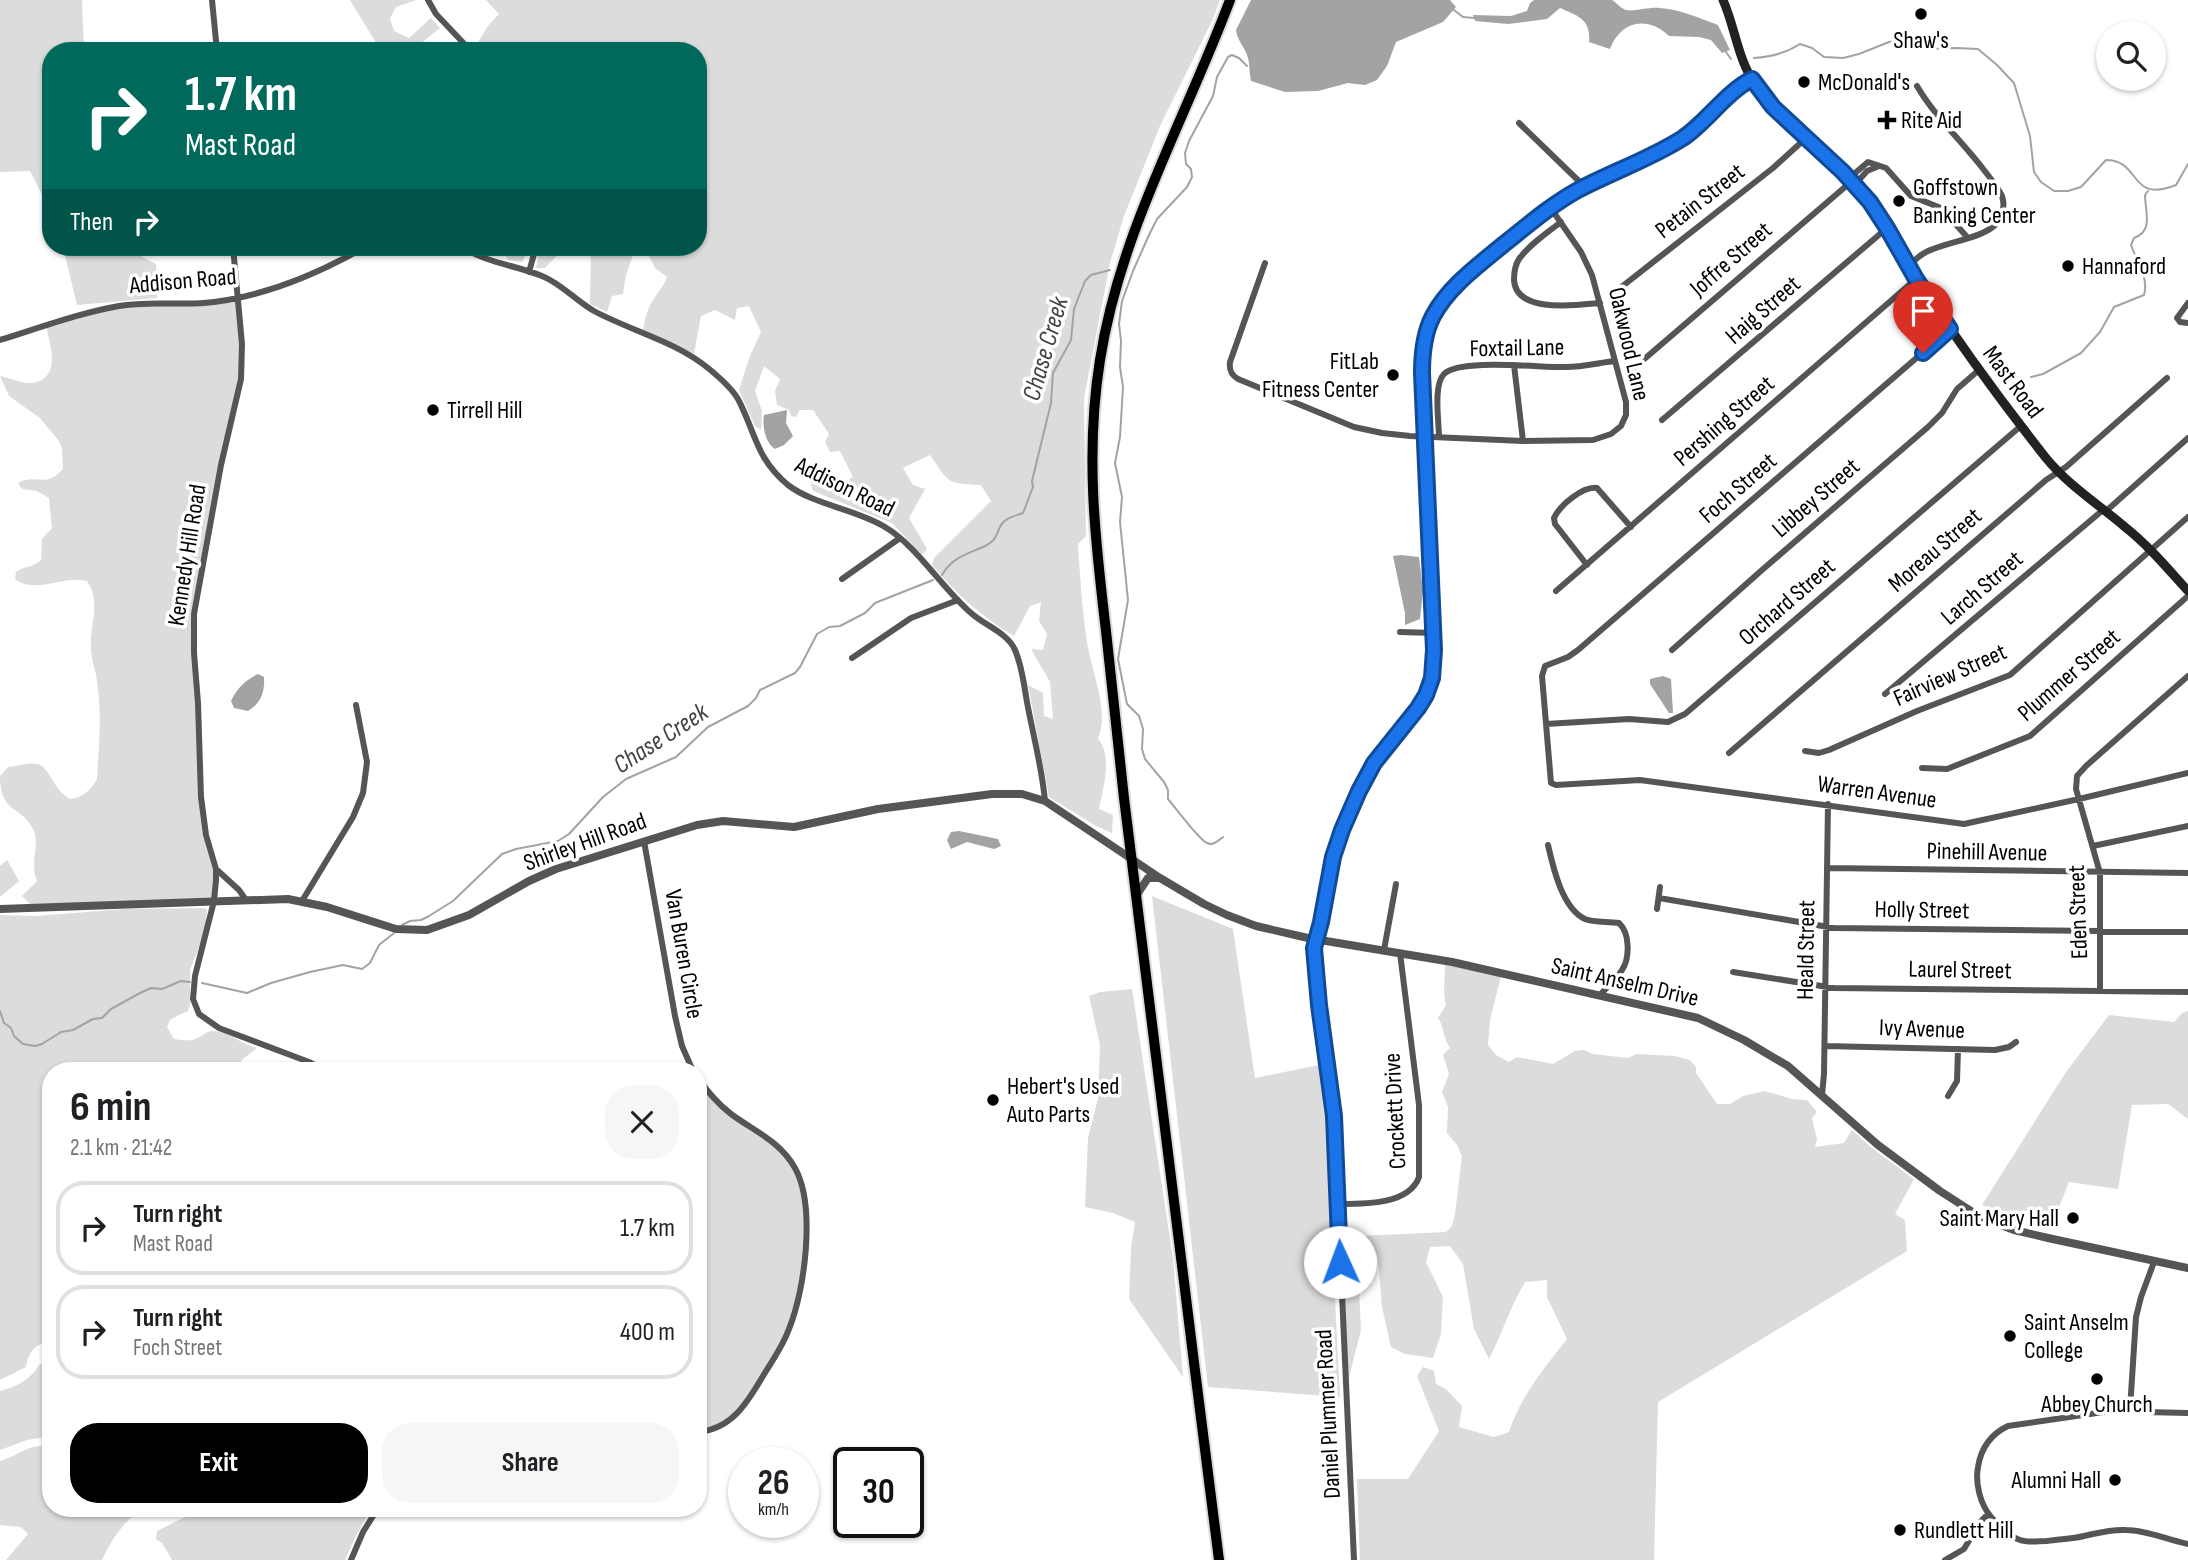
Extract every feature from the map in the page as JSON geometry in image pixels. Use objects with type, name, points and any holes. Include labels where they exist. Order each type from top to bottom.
[{"type":"main road","points":[[1219,1560],[1136,896],[1092,504],[1092,440],[1096,386],[1105,333],[1126,253],[1230,0]]},
{"type":"main road","name":"Mast Road","points":[[1723,0],[1752,79],[1773,107],[1852,181],[1870,202],[1916,279],[2021,425],[2058,472],[2151,550],[2188,593]]},
{"type":"street","points":[[212,0],[216,42]]},
{"type":"street","points":[[428,0],[436,13],[463,42]]},
{"type":"street","name":"Daniel Plummer Road","points":[[1354,1560],[1332,1091],[1314,958],[1333,857],[1350,810],[1374,763],[1418,708],[1430,685],[1434,663],[1422,360],[1426,336],[1432,318],[1446,297],[1464,278],[1550,207],[1683,138],[1740,86],[1752,79]]},
{"type":"street","points":[[1910,268],[1918,256],[1988,230],[2003,212],[2002,197],[1917,86]]},
{"type":"street","points":[[1519,123],[1585,187]]},
{"type":"street","name":"Petain Street","points":[[1615,292],[1773,168],[1806,138]]},
{"type":"street","points":[[1879,166],[1867,171],[1859,180],[1852,181],[1854,174],[1868,162],[1886,168],[1911,196],[1941,208],[1968,237]]},
{"type":"street","name":"Joffre Street","points":[[1635,367],[1852,181]]},
{"type":"street","name":"Oakwood Lane","points":[[1265,263],[1230,362],[1233,376],[1369,431],[1523,441],[1593,440],[1616,431],[1624,421],[1626,408],[1600,303],[1587,263],[1550,207]]},
{"type":"street","points":[[1560,222],[1519,259],[1514,276],[1516,288],[1524,298],[1535,303],[1600,303]]},
{"type":"street","name":"Haig Street","points":[[1662,420],[1887,228]]},
{"type":"street","name":"Kennedy Hill Road","points":[[234,256],[242,354],[241,379],[221,465],[194,614],[201,797],[206,835],[216,869],[214,901],[193,999],[199,1014],[219,1028],[308,1062]]},
{"type":"street","name":"Addison Road","points":[[0,340],[121,305],[202,303],[238,298],[290,282],[347,256]]},
{"type":"street","name":"Addison Road","points":[[481,256],[558,285],[597,313],[702,363],[736,396],[758,448],[771,468],[785,482],[805,495],[880,524],[900,538],[958,600],[985,624],[1010,641],[1016,651],[1038,751],[1045,801]]},
{"type":"street","points":[[529,272],[533,256]]},
{"type":"street","name":"Pershing Street","points":[[1556,591],[1916,279]]},
{"type":"street","points":[[2188,303],[2177,318],[2180,322],[2188,323]]},
{"type":"street","name":"Foch Street","points":[[1546,724],[1542,676],[1545,666],[1574,654],[1950,329]]},
{"type":"street","name":"Foxtail Lane","points":[[1439,437],[1438,389],[1443,374],[1452,370],[1514,365],[1568,367],[1614,360]]},
{"type":"street","points":[[1514,365],[1523,441]]},
{"type":"street","name":"Libbey Street","points":[[1672,650],[1928,427],[1942,413],[1957,389],[1980,369]]},
{"type":"street","name":"Moreau Street","points":[[1729,753],[2167,378]]},
{"type":"street","name":"Orchard Street","points":[[1546,724],[1629,719],[1668,722],[1685,714],[2021,425]]},
{"type":"street","name":"Larch Street","points":[[1885,694],[2188,438]]},
{"type":"street","points":[[1587,565],[1555,524],[1554,517],[1559,509],[1593,487],[1601,490],[1631,527]]},
{"type":"street","name":"Fairview Street","points":[[1805,751],[1819,753],[1829,750],[1917,711],[2010,675],[2188,517]]},
{"type":"street","points":[[842,579],[900,538]]},
{"type":"street","name":"Plummer Street","points":[[1922,768],[1947,769],[2030,736],[2188,593]]},
{"type":"street","points":[[852,658],[911,618],[958,600]]},
{"type":"street","points":[[1400,632],[1434,633]]},
{"type":"street","name":"Eden Street","points":[[2099,990],[2100,873],[2075,785],[2077,776],[2187,680]]},
{"type":"street","points":[[302,901],[349,825],[363,793],[367,762],[356,705]]},
{"type":"street","name":"Warren Avenue","points":[[1546,724],[1550,779],[1551,783],[1556,785],[1640,780],[1964,824],[2188,773]]},
{"type":"street","name":"Shirley Hill Road","points":[[0,909],[246,900],[302,901],[397,929],[427,930],[469,915],[539,876],[644,841],[712,822],[794,827],[878,809],[992,793],[1022,794],[1045,801],[1132,858]]},
{"type":"street","name":"Heald Street","points":[[1822,1095],[1828,804]]},
{"type":"street","points":[[2093,846],[2188,826]]},
{"type":"street","name":"Van Buren Circle","points":[[644,841],[675,1016],[689,1062]]},
{"type":"street","points":[[1548,845],[1556,875],[1573,909],[1587,920],[1619,923],[1625,931],[1627,952],[1624,966],[1600,995]]},
{"type":"street","name":"Saint Anselm Drive","points":[[1132,858],[1160,878],[1227,915],[1256,926],[1452,962],[1677,1012],[1712,1024],[1777,1059],[1878,1145],[1982,1218],[2014,1230],[2188,1268]]},
{"type":"street","name":"Pinehill Avenue","points":[[1826,868],[2188,873]]},
{"type":"street","name":"Kennedy Hill Road","points":[[216,869],[246,900]]},
{"type":"street","points":[[1136,896],[1148,878],[1160,878]]},
{"type":"street","points":[[1384,950],[1396,884]]},
{"type":"street","points":[[1657,909],[1660,887]]},
{"type":"street","name":"Holly Street","points":[[1659,898],[1826,928],[2188,932]]},
{"type":"street","name":"Crockett Drive","points":[[1338,1204],[1399,1197],[1414,1188],[1419,1177],[1419,1105],[1400,953]]},
{"type":"street","name":"Laurel Street","points":[[1733,972],[1825,987],[2188,992]]},
{"type":"street","name":"Ivy Avenue","points":[[1825,1046],[2002,1050],[2016,1042]]},
{"type":"street","points":[[1948,1096],[1957,1081],[1958,1049]]},
{"type":"street","points":[[707,1088],[728,1112],[769,1138],[788,1157],[804,1191],[807,1216],[797,1306],[782,1344],[741,1411],[721,1426],[707,1431]]},
{"type":"street","points":[[2130,1409],[2136,1317],[2154,1262]]},
{"type":"street","points":[[2188,1413],[2116,1409],[2018,1423],[2000,1430],[1992,1437],[1984,1448],[1977,1472],[1979,1492],[1988,1514],[2007,1532],[2024,1541],[2126,1530],[2188,1544]]},
{"type":"street","points":[[1945,1560],[1964,1549],[1988,1514]]},
{"type":"street","points":[[351,1560],[372,1517]]},
{"type":"shaded area","points":[[0,0],[82,0],[84,42],[42,42],[42,194],[30,171],[0,172]]},
{"type":"shaded area","points":[[350,0],[416,0],[396,7],[390,18],[394,31],[409,38],[431,18],[440,28],[422,42],[376,42]]},
{"type":"shaded area","points":[[486,0],[1220,0],[1160,126],[1124,216],[1110,263],[1084,398],[1086,536],[1078,544],[1087,642],[1101,704],[1101,728],[1098,738],[1103,746],[1106,763],[1099,809],[1113,815],[1112,833],[1049,797],[1028,685],[1043,693],[1044,716],[1053,719],[1050,682],[1031,649],[1043,650],[1047,634],[1039,621],[1041,602],[1030,606],[1014,636],[970,604],[932,565],[934,558],[991,501],[981,485],[961,484],[950,480],[930,455],[903,468],[913,485],[925,489],[909,518],[927,549],[922,555],[892,523],[813,491],[806,464],[820,468],[826,481],[839,486],[853,477],[840,451],[830,452],[825,442],[829,434],[813,410],[800,410],[796,417],[791,416],[789,410],[777,405],[775,391],[780,379],[764,366],[755,391],[762,411],[761,430],[755,426],[739,390],[761,332],[749,306],[737,308],[735,320],[715,310],[701,316],[694,354],[643,330],[650,304],[667,277],[655,268],[649,256],[707,256],[707,42],[478,42],[499,14]]},
{"type":"shaded area","points":[[1251,0],[1450,0],[1456,7],[1443,22],[1396,42],[1387,66],[1377,80],[1365,85],[1348,83],[1318,91],[1285,92],[1251,81],[1247,54],[1236,30]]},
{"type":"shaded area","points":[[1534,0],[1612,0],[1626,10],[1659,8],[1681,12],[1718,25],[1730,50],[1722,53],[1711,40],[1669,36],[1644,24],[1636,24],[1621,32],[1610,49],[1589,42],[1588,28],[1582,19],[1560,8],[1547,19],[1508,24],[1475,21],[1473,15],[1511,16],[1527,11]]},
{"type":"shaded area","points":[[65,256],[141,256],[156,264],[157,298],[77,305]]},
{"type":"shaded area","points":[[506,256],[525,256],[522,262],[508,260]]},
{"type":"shaded area","points":[[538,256],[556,256],[545,268],[536,268]]},
{"type":"shaded area","points":[[591,256],[633,256],[623,294],[612,296],[607,312],[590,304]]},
{"type":"shaded area","points":[[238,298],[241,379],[221,465],[194,614],[203,816],[213,857],[214,901],[34,908],[22,896],[37,881],[34,867],[36,837],[30,823],[4,798],[0,776],[8,767],[38,764],[70,799],[86,793],[97,779],[99,706],[91,649],[94,598],[87,581],[69,580],[32,585],[15,579],[16,572],[41,560],[42,539],[52,528],[49,498],[37,491],[22,489],[18,483],[30,479],[45,480],[57,475],[63,469],[62,448],[40,418],[9,396],[0,376],[33,383],[48,375],[52,359],[46,326],[102,310]]},
{"type":"shaded area","points":[[787,410],[786,423],[793,436],[775,449],[765,433],[764,415]]},
{"type":"shaded area","points":[[1393,556],[1419,557],[1423,591],[1420,619],[1405,625]]},
{"type":"shaded area","points":[[258,674],[264,677],[264,688],[259,701],[248,711],[234,708],[231,701],[236,692]]},
{"type":"shaded area","points":[[1663,676],[1671,679],[1673,713],[1669,713],[1650,684],[1650,679]]},
{"type":"shaded area","points":[[959,831],[998,839],[1001,846],[994,849],[967,842],[951,849],[947,840],[951,832]]},
{"type":"shaded area","points":[[7,860],[19,881],[0,897],[0,866]]},
{"type":"shaded area","points":[[1152,896],[1233,929],[1255,1078],[1323,1064],[1340,1397],[1208,1387]]},
{"type":"shaded area","points":[[125,909],[207,910],[205,933],[190,970],[188,1011],[170,1020],[167,1027],[174,1039],[192,1040],[213,1031],[257,1048],[240,1062],[42,1062],[42,1344],[29,1356],[26,1367],[0,1380],[0,915],[36,916]]},
{"type":"shaded area","points":[[1445,965],[1501,976],[1490,1020],[1488,1045],[1496,1055],[1509,1062],[1517,1057],[1553,1064],[1575,1051],[1584,1050],[1593,1054],[1628,1058],[1636,1054],[1675,1056],[1690,1060],[1717,1104],[1730,1104],[1743,1096],[1765,1091],[1792,1099],[1807,1100],[1817,1112],[1812,1118],[1817,1139],[1815,1147],[1844,1143],[1852,1130],[1914,1179],[1895,1214],[1905,1220],[1907,1251],[1658,1402],[1654,1560],[1360,1560],[1357,1479],[1408,1479],[1439,1431],[1417,1376],[1423,1367],[1434,1371],[1436,1384],[1446,1389],[1462,1406],[1459,1427],[1494,1437],[1509,1432],[1526,1395],[1567,1339],[1547,1297],[1547,1280],[1525,1282],[1489,1359],[1474,1329],[1463,1264],[1450,1246],[1430,1247],[1426,1262],[1443,1297],[1441,1334],[1433,1358],[1405,1354],[1391,1347],[1382,1307],[1378,1257],[1371,1244],[1357,1245],[1361,1330],[1346,1389],[1341,1237],[1446,1232],[1452,1226],[1455,1214],[1462,1156],[1447,1133],[1448,1107],[1442,1092],[1449,1074],[1443,1055],[1450,1048],[1438,1018],[1446,1005]]},
{"type":"shaded area","points":[[1132,989],[1173,1258],[1183,1377],[1129,1299],[1135,1222],[1113,1213],[1085,1207],[1088,1138],[1098,1098],[1100,1045],[1089,996],[1100,992]]},
{"type":"shaded area","points":[[2188,1011],[2188,1119],[2168,1104],[2132,1105],[2118,1189],[2069,1182],[2051,1228],[1982,1205],[2066,1072],[2109,1015],[2174,1022],[2182,1013]]},
{"type":"shaded area","points":[[707,1090],[714,1099],[788,1157],[806,1203],[801,1286],[782,1344],[731,1420],[707,1429]]},
{"type":"shaded area","points":[[40,1364],[42,1438],[0,1450],[0,1391],[23,1382]]},
{"type":"shaded area","points":[[42,1445],[42,1517],[132,1517],[102,1560],[6,1560],[28,1534],[21,1527],[0,1525],[0,1461]]},
{"type":"shaded area","points":[[187,1517],[367,1517],[345,1560],[172,1560],[162,1543],[156,1539],[157,1531]]},
{"type":"waterway","points":[[1454,10],[1463,17],[1474,18]]},
{"type":"waterway","points":[[1754,58],[1778,54],[1800,44],[1812,48],[1824,57],[1843,58],[1889,42],[1904,40],[1924,49],[1978,49],[2014,83],[2030,136],[2034,172],[2041,182],[2054,191],[2081,187],[2106,160],[2125,167],[2142,185],[2150,189],[2176,185],[2188,164]]},
{"type":"waterway","points":[[1726,52],[1731,59]]},
{"type":"waterway","points":[[1223,837],[1211,844],[1203,841],[1168,799],[1164,782],[1145,759],[1142,749],[1143,729],[1139,716],[1127,704],[1118,659],[1128,600],[1120,522],[1122,497],[1115,463],[1120,437],[1123,387],[1119,324],[1122,301],[1149,235],[1157,219],[1187,187],[1192,177],[1191,169],[1186,164],[1185,153],[1213,96],[1217,77],[1228,57],[1232,55],[1247,66]]},
{"type":"waterway","points":[[2031,377],[2043,374],[2081,353],[2100,332],[2114,307],[2144,295],[2144,276],[2131,245],[2146,226],[2145,195],[2148,191]]},
{"type":"waterway","name":"Chase Creek","points":[[942,575],[956,560],[992,541],[1004,521],[1023,513],[1033,487],[1032,481],[1051,403],[1053,373],[1071,340],[1074,309],[1085,281],[1091,275],[1110,270]]},
{"type":"waterway","name":"Chase Creek","points":[[402,925],[421,920],[453,901],[502,854],[558,841],[569,834],[603,797],[626,779],[676,757],[708,727],[748,706],[760,690],[795,673],[817,634],[865,613],[875,603],[933,580]]},
{"type":"waterway","name":"Chase Creek","points":[[202,983],[247,993],[271,983],[343,965],[362,969],[370,963],[379,945],[394,933]]},
{"type":"waterway","name":"Chase Creek","points":[[0,1011],[4,1023],[11,1028],[14,1036],[23,1044],[35,1046],[61,1032],[102,1018],[111,1009],[151,988],[162,989],[181,981],[190,982]]},
{"type":"place","name":"Shaw's","points":[[1921,14]]},
{"type":"place","name":"McDonald's","points":[[1804,82]]},
{"type":"place","name":"Rite Aid","points":[[1887,120]]},
{"type":"place","name":"Goffstown Banking Center","points":[[1899,201]]},
{"type":"place","name":"Hannaford","points":[[2068,266]]},
{"type":"place","name":"FitLab Fitness Center","points":[[1393,375]]},
{"type":"place","name":"Tirrell Hill","points":[[433,410]]},
{"type":"place","name":"Hebert's Used Auto Parts","points":[[993,1100]]},
{"type":"place","name":"Saint Mary Hall","points":[[2073,1218]]},
{"type":"place","name":"Saint Anselm College","points":[[2010,1336]]},
{"type":"place","name":"Abbey Church","points":[[2097,1379]]},
{"type":"place","name":"Alumni Hall","points":[[2115,1480]]},
{"type":"place","name":"Rundlett Hill","points":[[1900,1530]]},
{"type":"route","points":[[1340,1262],[1332,1091],[1319,1005],[1314,948],[1336,845],[1350,810],[1374,763],[1418,708],[1432,678],[1434,650],[1422,360],[1426,336],[1438,307],[1464,278],[1550,207],[1683,138],[1740,86],[1752,79],[1773,107],[1859,188],[1887,228],[1916,279],[1950,329],[1923,353]]}]
